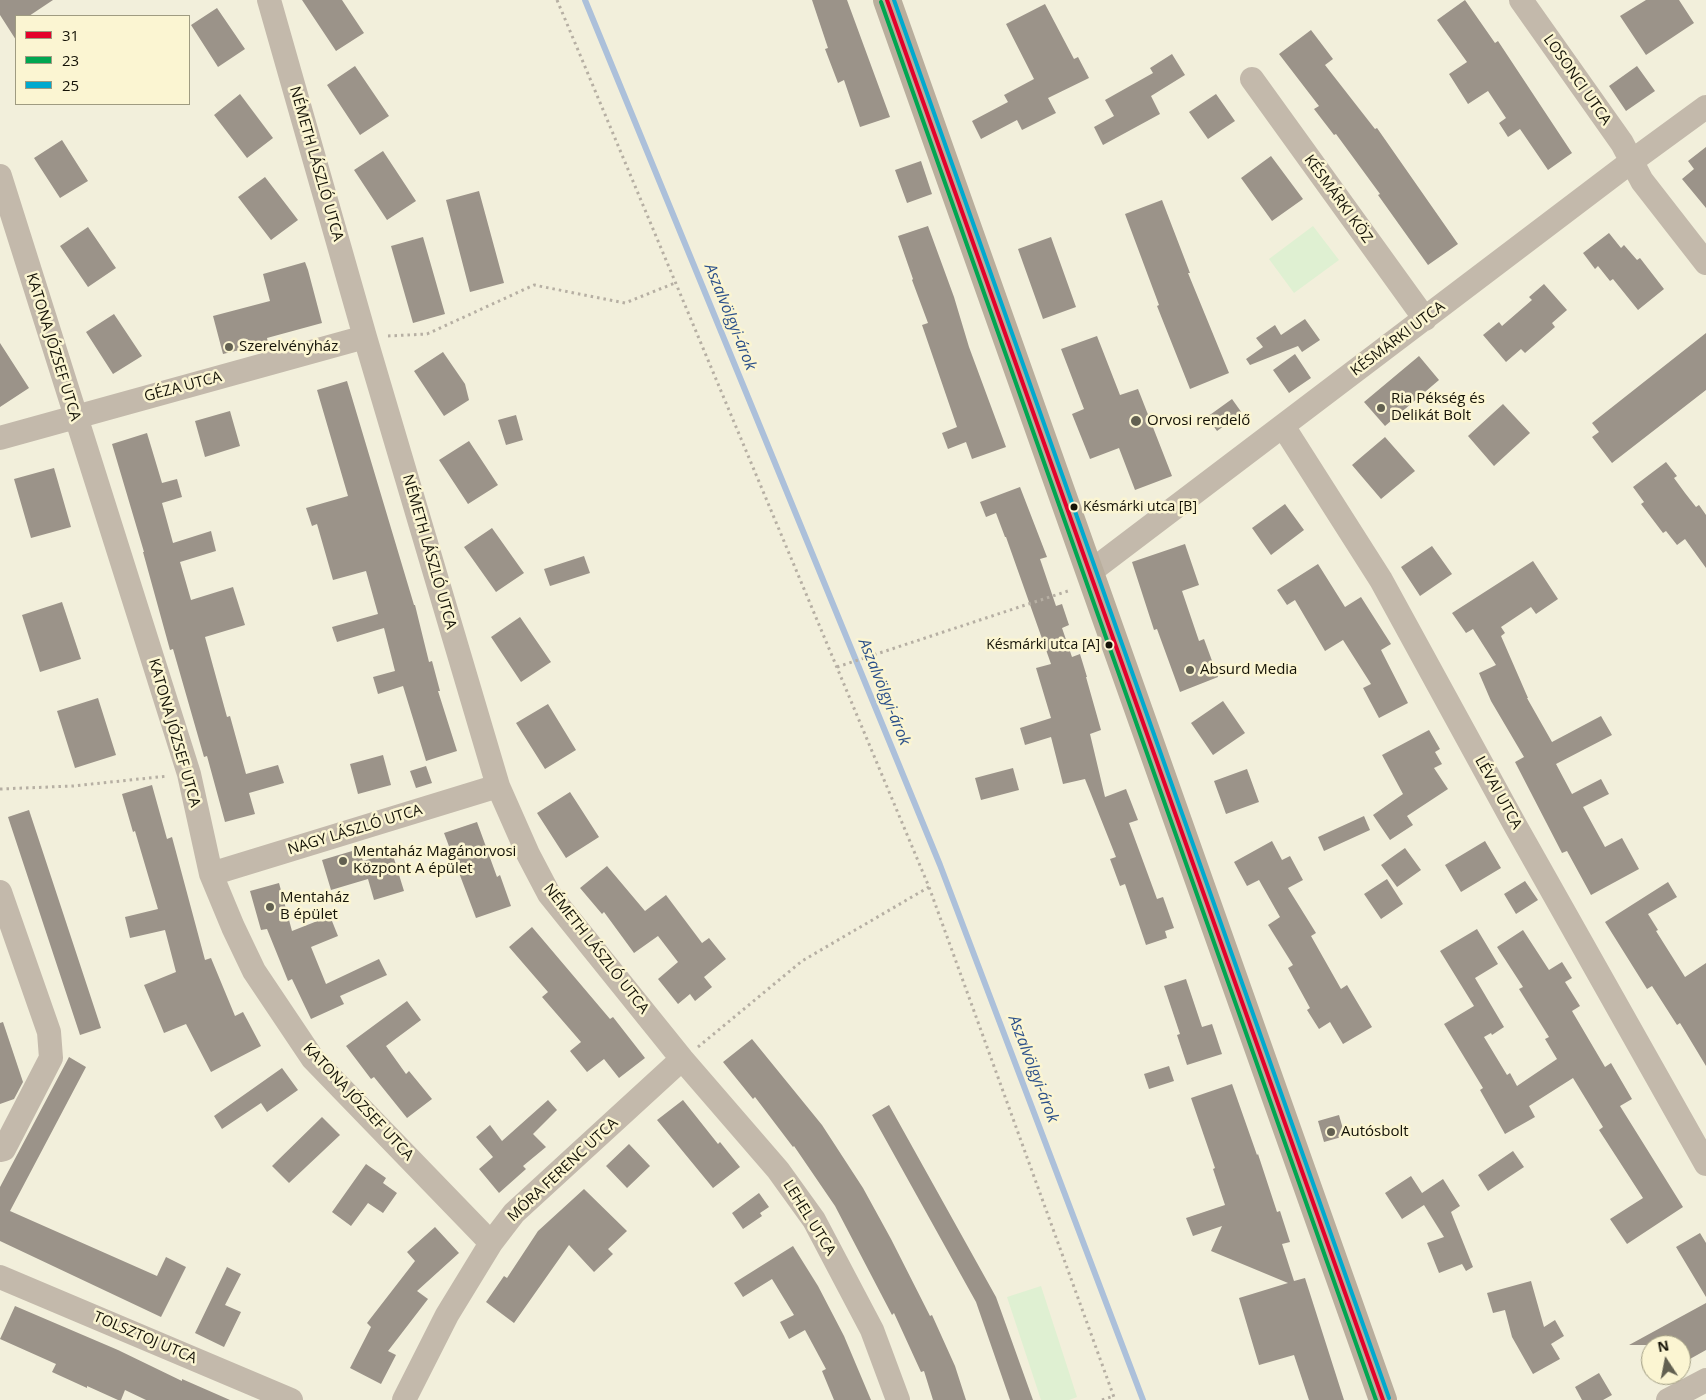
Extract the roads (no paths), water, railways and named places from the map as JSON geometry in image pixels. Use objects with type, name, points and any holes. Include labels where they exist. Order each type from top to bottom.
[{"type":"street","name":"NÉMETH LÁSZLÓ UTCA","points":[[268,0],[498,786],[528,854],[549,894],[682,1059]]},
{"type":"street","points":[[887,0],[1383,1400]]},
{"type":"street","name":"LOSONCI UTCA","points":[[1521,0],[1622,143],[1642,181],[1706,263]]},
{"type":"street","name":"KÉSMÁRKI KÖZ","points":[[1252,79],[1425,318]]},
{"type":"street","name":"KÉSMÁRKI UTCA","points":[[1092,578],[1283,426],[1706,107]]},
{"type":"street","name":"KATONA JÓZSEF UTCA","points":[[0,176],[189,774],[211,874],[233,927],[254,971],[313,1059],[491,1242]]},
{"type":"street","name":"GÉZA UTCA","points":[[0,438],[366,337]]},
{"type":"street","name":"LÉVAI UTCA","points":[[1283,426],[1381,580],[1515,825],[1706,1164]]},
{"type":"street","name":"NAGY LÁSZLÓ UTCA","points":[[211,874],[498,786]]},
{"type":"street","points":[[0,892],[49,1032],[51,1058],[4,1150],[0,1150]]},
{"type":"street","name":"MÓRA FERENC UTCA","points":[[404,1400],[447,1315],[491,1242],[514,1213],[682,1059]]},
{"type":"street","name":"LEHEL UTCA","points":[[682,1059],[778,1170],[814,1220],[872,1330],[898,1400]]},
{"type":"street","name":"TOLSZTOJ UTCA","points":[[0,1277],[291,1400]]},
{"type":"street","points":[[1668,1400],[1706,1380]]},
{"type":"waterway","name":"Aszalvölgyi-árok","points":[[585,0],[940,865],[1143,1400]]},
{"type":"place","name":"Szerelvényház","points":[[229,347]]},
{"type":"place","name":"Ria Pékség és Delikát Bolt","points":[[1381,408]]},
{"type":"place","name":"Orvosi rendelő","points":[[1136,421]]},
{"type":"place","name":"Késmárki utca [B]","points":[[1074,507]]},
{"type":"place","name":"Késmárki utca [A]","points":[[1109,645]]},
{"type":"place","name":"Absurd Media","points":[[1190,670]]},
{"type":"place","name":"Mentaház Magánorvosi Központ A épület","points":[[343,861]]},
{"type":"place","name":"Mentaház B épület","points":[[270,907]]},
{"type":"place","name":"Autósbolt","points":[[1331,1132]]}]
